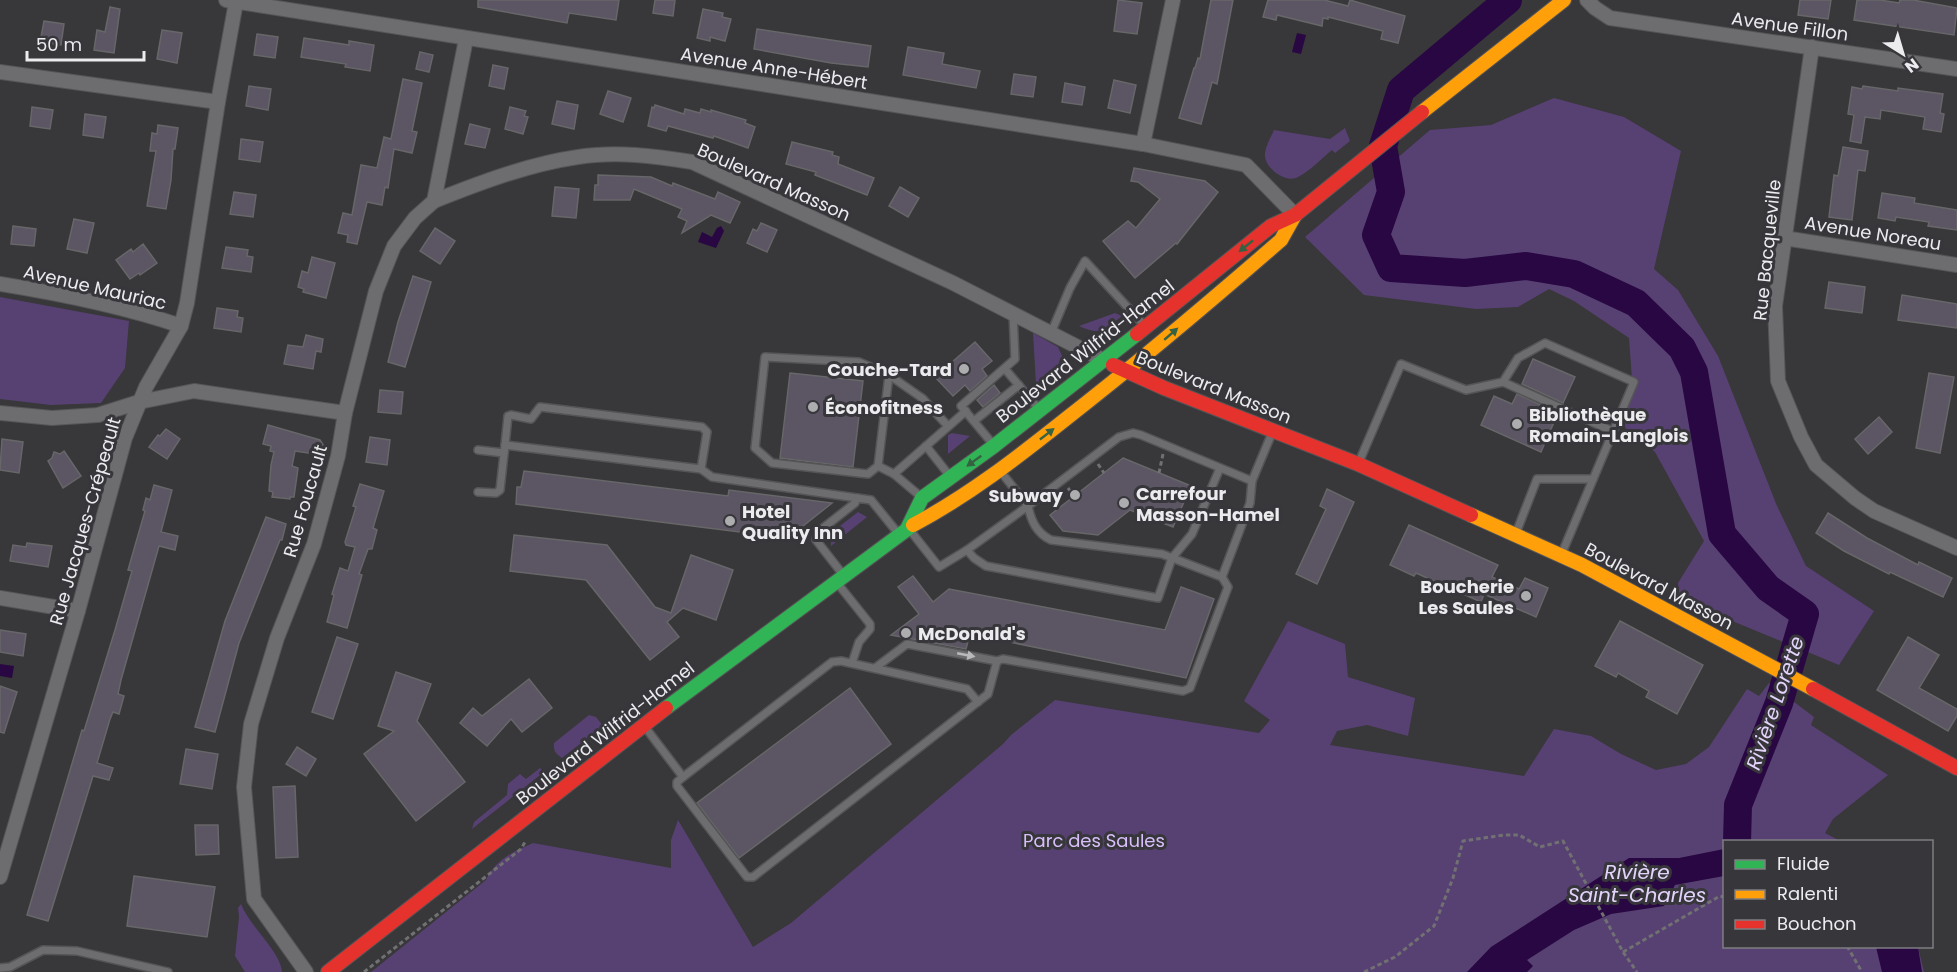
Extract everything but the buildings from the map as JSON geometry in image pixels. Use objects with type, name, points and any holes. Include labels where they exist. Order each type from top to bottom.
[{"type":"main road","name":"Boulevard Wilfrid-Hamel","points":[[903,530],[922,498],[994,446],[1271,226],[1295,215],[1564,0]]},
{"type":"main road","name":"Boulevard Wilfrid-Hamel","points":[[328,972],[643,725],[903,530],[942,510],[1000,470],[1126,372],[1281,240],[1295,215]]},
{"type":"main road","name":"Boulevard Masson","points":[[1103,360],[1126,372],[1358,464],[1561,555],[1683,618],[1957,768]]},
{"type":"street","points":[[1143,144],[1173,0]]},
{"type":"street","name":"Avenue Fillon","points":[[1587,0],[1594,8],[1610,18],[1957,69]]},
{"type":"street","name":"Avenue Anne-Hébert","points":[[231,1],[273,4],[466,39],[1143,144],[1246,165],[1295,215]]},
{"type":"street","name":"Rue Jacques-Crépeault","points":[[0,877],[78,611],[125,438],[139,402],[181,326],[187,303],[218,102],[231,1]]},
{"type":"street","points":[[434,201],[466,39]]},
{"type":"street","name":"Rue Bacqueville","points":[[1812,47],[1775,306],[1778,381],[1801,437],[1816,465],[1874,511],[1957,548]]},
{"type":"street","points":[[0,72],[218,102]]},
{"type":"street","name":"Boulevard Masson","points":[[434,201],[471,186],[579,156],[652,155],[692,162],[953,283],[1103,360]]},
{"type":"street","name":"Rue Foucault","points":[[306,972],[254,899],[244,788],[251,724],[277,639],[314,544],[338,456],[345,413],[376,291],[394,246],[415,218],[434,201]]},
{"type":"street","name":"Avenue Noreau","points":[[1784,238],[1957,265]]},
{"type":"street","name":"Avenue Mauriac","points":[[0,284],[97,302],[181,326]]},
{"type":"street","points":[[0,413],[52,418],[98,415],[139,402],[194,391],[345,413]]},
{"type":"street","points":[[0,598],[78,611]]},
{"type":"lane","points":[[1051,333],[1070,288],[1085,261],[1146,327]]},
{"type":"lane","points":[[994,446],[961,406],[1015,359],[1013,313]]},
{"type":"lane","points":[[1503,382],[1518,358],[1545,343],[1634,382],[1561,555]]},
{"type":"lane","points":[[889,375],[878,466],[868,474],[772,463],[755,448],[765,357],[859,362],[889,375],[922,398],[948,426]]},
{"type":"lane","points":[[1358,464],[1401,364],[1466,390],[1503,382],[1612,431]]},
{"type":"lane","points":[[1005,369],[1040,410]]},
{"type":"lane","points":[[974,421],[1019,385]]},
{"type":"lane","points":[[478,492],[496,493],[500,490],[508,416],[531,419],[540,407],[702,427],[706,432],[701,469]]},
{"type":"lane","points":[[894,474],[966,411]]},
{"type":"lane","points":[[1222,577],[1250,503],[1252,481],[1274,430]]},
{"type":"lane","points":[[478,450],[505,449],[701,469],[712,477],[871,500],[939,567],[967,550],[1028,506],[1119,437],[1133,434],[1252,481]]},
{"type":"lane","points":[[926,446],[951,478]]},
{"type":"lane","points":[[878,466],[894,474],[922,498]]},
{"type":"lane","points":[[967,550],[986,566],[1158,598],[1172,558],[1192,534],[1220,468]]},
{"type":"lane","points":[[875,668],[907,644],[1183,691],[1190,688],[1228,587],[1222,577],[1149,552],[1051,540],[1041,533],[1031,521],[1028,506],[1000,470]]},
{"type":"lane","points":[[1515,535],[1537,479],[1593,479]]},
{"type":"lane","points":[[852,663],[860,642],[870,629],[870,624],[816,540],[818,532],[855,503],[856,498]]},
{"type":"lane","points":[[978,702],[967,689],[852,663],[832,662],[683,777],[677,782],[677,786],[747,877],[753,877],[978,702],[988,694],[997,661]]},
{"type":"lane","points":[[643,725],[683,777]]},
{"type":"lane","points":[[0,968],[10,967],[43,950],[77,951],[168,972]]},
{"type":"path","points":[[1159,473],[1165,445]]},
{"type":"path","points":[[1364,972],[1395,957],[1434,926],[1453,878],[1463,841],[1504,835],[1519,835],[1540,847],[1563,842],[1623,952],[1637,972]]},
{"type":"path","points":[[364,972],[521,849],[524,843],[531,838]]},
{"type":"path","points":[[1623,952],[1720,896],[1723,897]]},
{"type":"path","points":[[1848,948],[1862,972]]},
{"type":"green space","points":[[1554,98],[1624,117],[1681,151],[1654,269],[1678,290],[1718,356],[1777,506],[1806,566],[1874,611],[1839,665],[1679,599],[1678,583],[1704,541],[1655,452],[1622,425],[1633,393],[1629,338],[1574,301],[1549,289],[1518,307],[1476,309],[1364,295],[1305,237],[1430,130],[1491,125]]},
{"type":"green space","points":[[1345,128],[1350,141],[1335,153],[1332,150],[1298,177],[1293,179],[1281,176],[1267,164],[1265,153],[1274,130],[1330,139]]},
{"type":"green space","points":[[0,297],[129,321],[125,368],[101,403],[51,405],[0,399]]},
{"type":"green space","points":[[1115,313],[1122,316],[1102,330],[1092,331],[1079,326]]},
{"type":"green space","points":[[1033,333],[1058,347],[1063,358],[1060,359],[1058,366],[1036,384]]},
{"type":"green space","points":[[952,433],[970,436],[948,454],[948,435]]},
{"type":"green space","points":[[858,512],[867,517],[831,546],[831,533]]},
{"type":"green space","name":"Parc des Saules","points":[[1288,621],[1345,644],[1348,677],[1415,698],[1408,736],[1367,725],[1337,731],[1330,745],[1524,776],[1554,729],[1591,736],[1621,754],[1656,770],[1686,764],[1709,747],[1747,689],[1759,696],[1769,683],[1814,717],[1811,725],[1888,775],[1833,819],[1825,833],[1838,840],[1723,840],[1723,948],[1918,948],[1924,972],[371,972],[486,880],[500,861],[533,843],[671,868],[671,840],[678,820],[753,947],[791,923],[1055,700],[1259,733],[1270,720],[1244,701]]},
{"type":"green space","points":[[589,715],[596,717],[603,726],[562,758],[555,752],[554,743]]},
{"type":"green space","points":[[540,768],[544,772],[472,829],[474,822],[507,795],[508,784],[520,774],[526,779]]},
{"type":"green space","points":[[241,904],[276,956],[282,972],[245,972],[235,956],[238,908]]},
{"type":"water","points":[[1297,33],[1306,35],[1301,54],[1292,52]]},
{"type":"water","points":[[721,226],[724,231],[716,248],[698,242],[702,232],[712,237],[717,228]]},
{"type":"water","points":[[0,664],[14,666],[12,678],[0,676]]},
{"type":"water","name":"Rivière Saint-Charles","points":[[1723,849],[1723,876],[1675,885],[1664,906],[1611,914],[1574,930],[1527,960],[1533,966],[1527,972],[1467,972],[1491,947],[1629,858],[1679,858]]},
{"type":"water","points":[[1876,948],[1918,948],[1922,972],[1882,972]]},
{"type":"waterway","name":"Rivière Lorette","points":[[1508,0],[1401,90],[1383,146],[1391,192],[1376,235],[1391,268],[1465,273],[1526,266],[1574,274],[1636,303],[1682,348],[1694,372],[1722,534],[1768,588],[1805,614],[1779,703],[1738,805],[1737,840]]},
{"type":"traffic: fast","points":[[908,527],[922,498],[994,446],[1137,334]]},
{"type":"traffic: fast","points":[[666,708],[913,525]]},
{"type":"traffic: slow","points":[[1422,112],[1564,0]]},
{"type":"traffic: slow","points":[[913,525],[953,502],[992,475],[1121,375],[1281,240],[1295,215]]},
{"type":"traffic: slow","points":[[1471,515],[1582,565],[1813,689]]},
{"type":"traffic: jam","points":[[1137,334],[1271,226],[1295,215],[1422,112]]},
{"type":"traffic: jam","points":[[1113,365],[1164,388],[1358,464],[1471,515]]},
{"type":"traffic: jam","points":[[1813,689],[1957,768]]},
{"type":"traffic: jam","points":[[328,972],[666,708]]},
{"type":"place","name":"Couche-Tard","points":[[964,369]]},
{"type":"place","name":"Éconofitness","points":[[813,407]]},
{"type":"place","name":"Bibliothèque Romain-Langlois","points":[[1517,424]]},
{"type":"place","name":"Subway","points":[[1075,495]]},
{"type":"place","name":"Carrefour Masson-Hamel","points":[[1124,503]]},
{"type":"place","name":"Hotel Quality Inn","points":[[730,521]]},
{"type":"place","name":"Boucherie Les Saules","points":[[1526,596]]},
{"type":"place","name":"McDonald's","points":[[906,633]]}]
